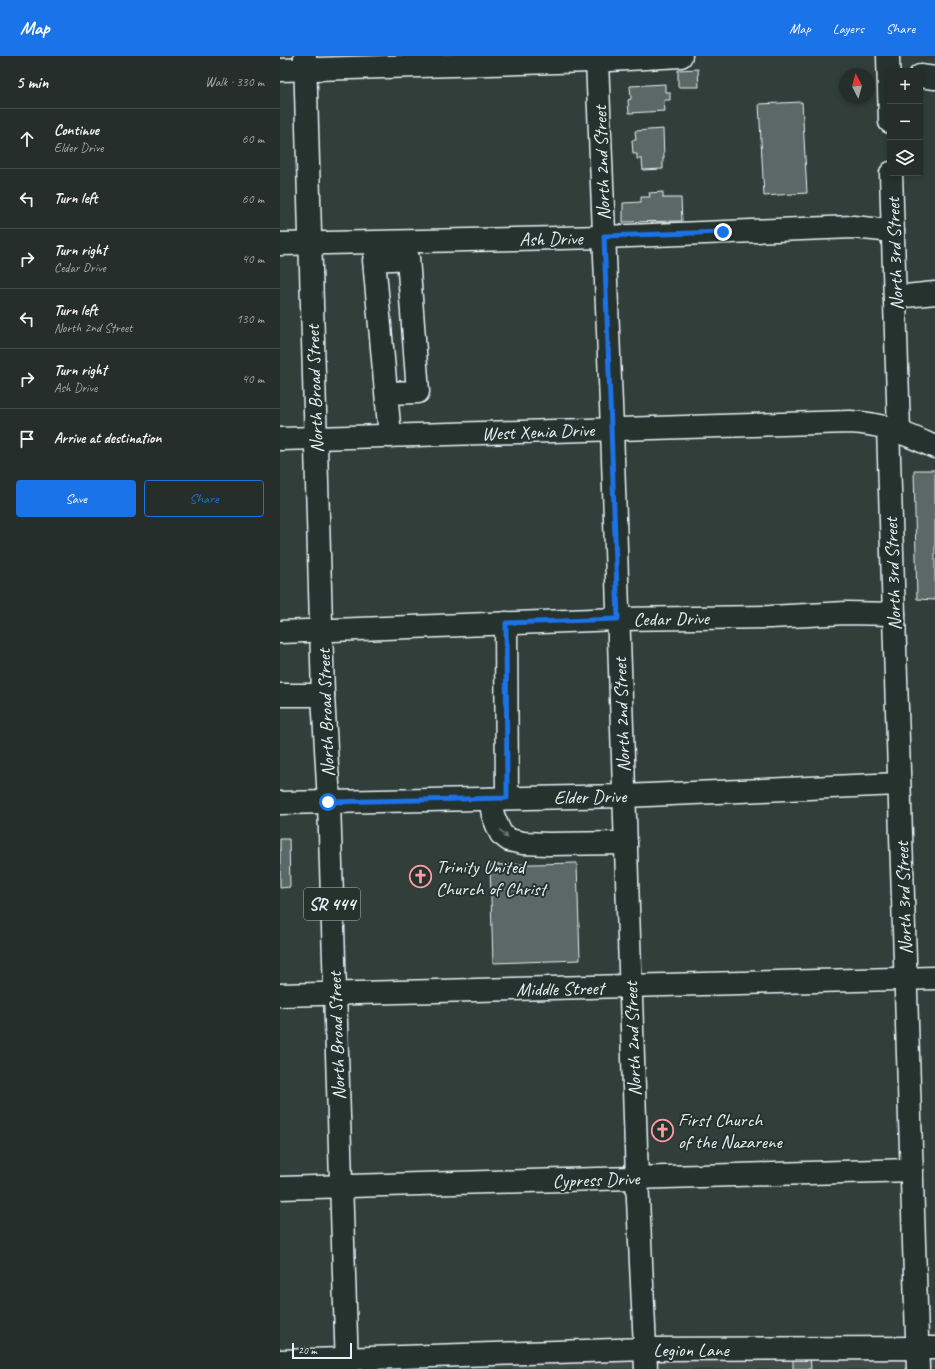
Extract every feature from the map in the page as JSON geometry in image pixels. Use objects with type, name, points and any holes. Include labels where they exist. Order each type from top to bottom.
[{"type":"street","points":[[280,70],[304,63],[593,59],[682,56]]},
{"type":"street","name":"North 2nd Street","points":[[593,59],[604,236],[612,429],[630,986],[645,1359]]},
{"type":"street","name":"North Broad Street","points":[[304,63],[346,1364]]},
{"type":"street","points":[[889,67],[890,104]]},
{"type":"street","points":[[923,76],[935,78]]},
{"type":"street","name":"North 3rd Street","points":[[891,176],[895,296],[893,429],[894,614],[912,1170],[924,1355]]},
{"type":"street","name":"Ash Drive","points":[[280,244],[310,243],[374,251],[604,236],[853,227],[893,231]]},
{"type":"street","points":[[386,394],[418,392],[408,258],[374,251],[386,394],[390,436]]},
{"type":"street","points":[[895,296],[935,293]]},
{"type":"street","name":"West Xenia Drive","points":[[280,439],[850,422],[867,423],[893,429],[935,447]]},
{"type":"street","name":"Cedar Drive","points":[[280,632],[618,619],[770,617],[846,613],[894,614]]},
{"type":"street","points":[[506,623],[498,798],[492,815],[502,834],[509,840],[522,843],[626,843]]},
{"type":"street","points":[[280,694],[324,695]]},
{"type":"street","name":"Elder Drive","points":[[280,803],[624,796],[899,784]]},
{"type":"street","name":"Middle Street","points":[[280,995],[935,978]]},
{"type":"street","name":"Cypress Drive","points":[[280,1188],[912,1170]]},
{"type":"street","name":"Legion Lane","points":[[280,1361],[346,1364],[924,1355]]},
{"type":"shaded area","points":[[935,1349],[935,1369],[291,1369]]},
{"type":"building","points":[[698,69],[699,87],[678,87],[678,70]]},
{"type":"building","points":[[665,84],[665,92],[670,92],[670,100],[664,100],[665,111],[629,113],[628,100],[631,99],[630,86]]},
{"type":"building","points":[[802,102],[807,193],[764,196],[759,104]]},
{"type":"building","points":[[663,129],[663,169],[643,170],[642,159],[637,159],[637,154],[633,154],[632,140],[636,140],[635,131]]},
{"type":"building","points":[[663,192],[663,198],[681,198],[682,221],[623,222],[623,203],[641,202],[641,197],[650,197],[649,193]]},
{"type":"building","points":[[914,470],[935,470],[935,600],[917,599]]},
{"type":"building","points":[[280,839],[289,839],[290,887],[280,888]]},
{"type":"building","points":[[577,863],[580,960],[493,963],[490,865]]},
{"type":"building","points":[[810,1353],[811,1369],[793,1369],[793,1354]]},
{"type":"place","name":"Trinity United Church of Christ","points":[[421,877]]},
{"type":"place","name":"First Church of the Nazarene","points":[[662,1130]]},
{"type":"route","points":[[328,802],[507,798],[506,623],[618,619],[604,236],[723,232]]}]
